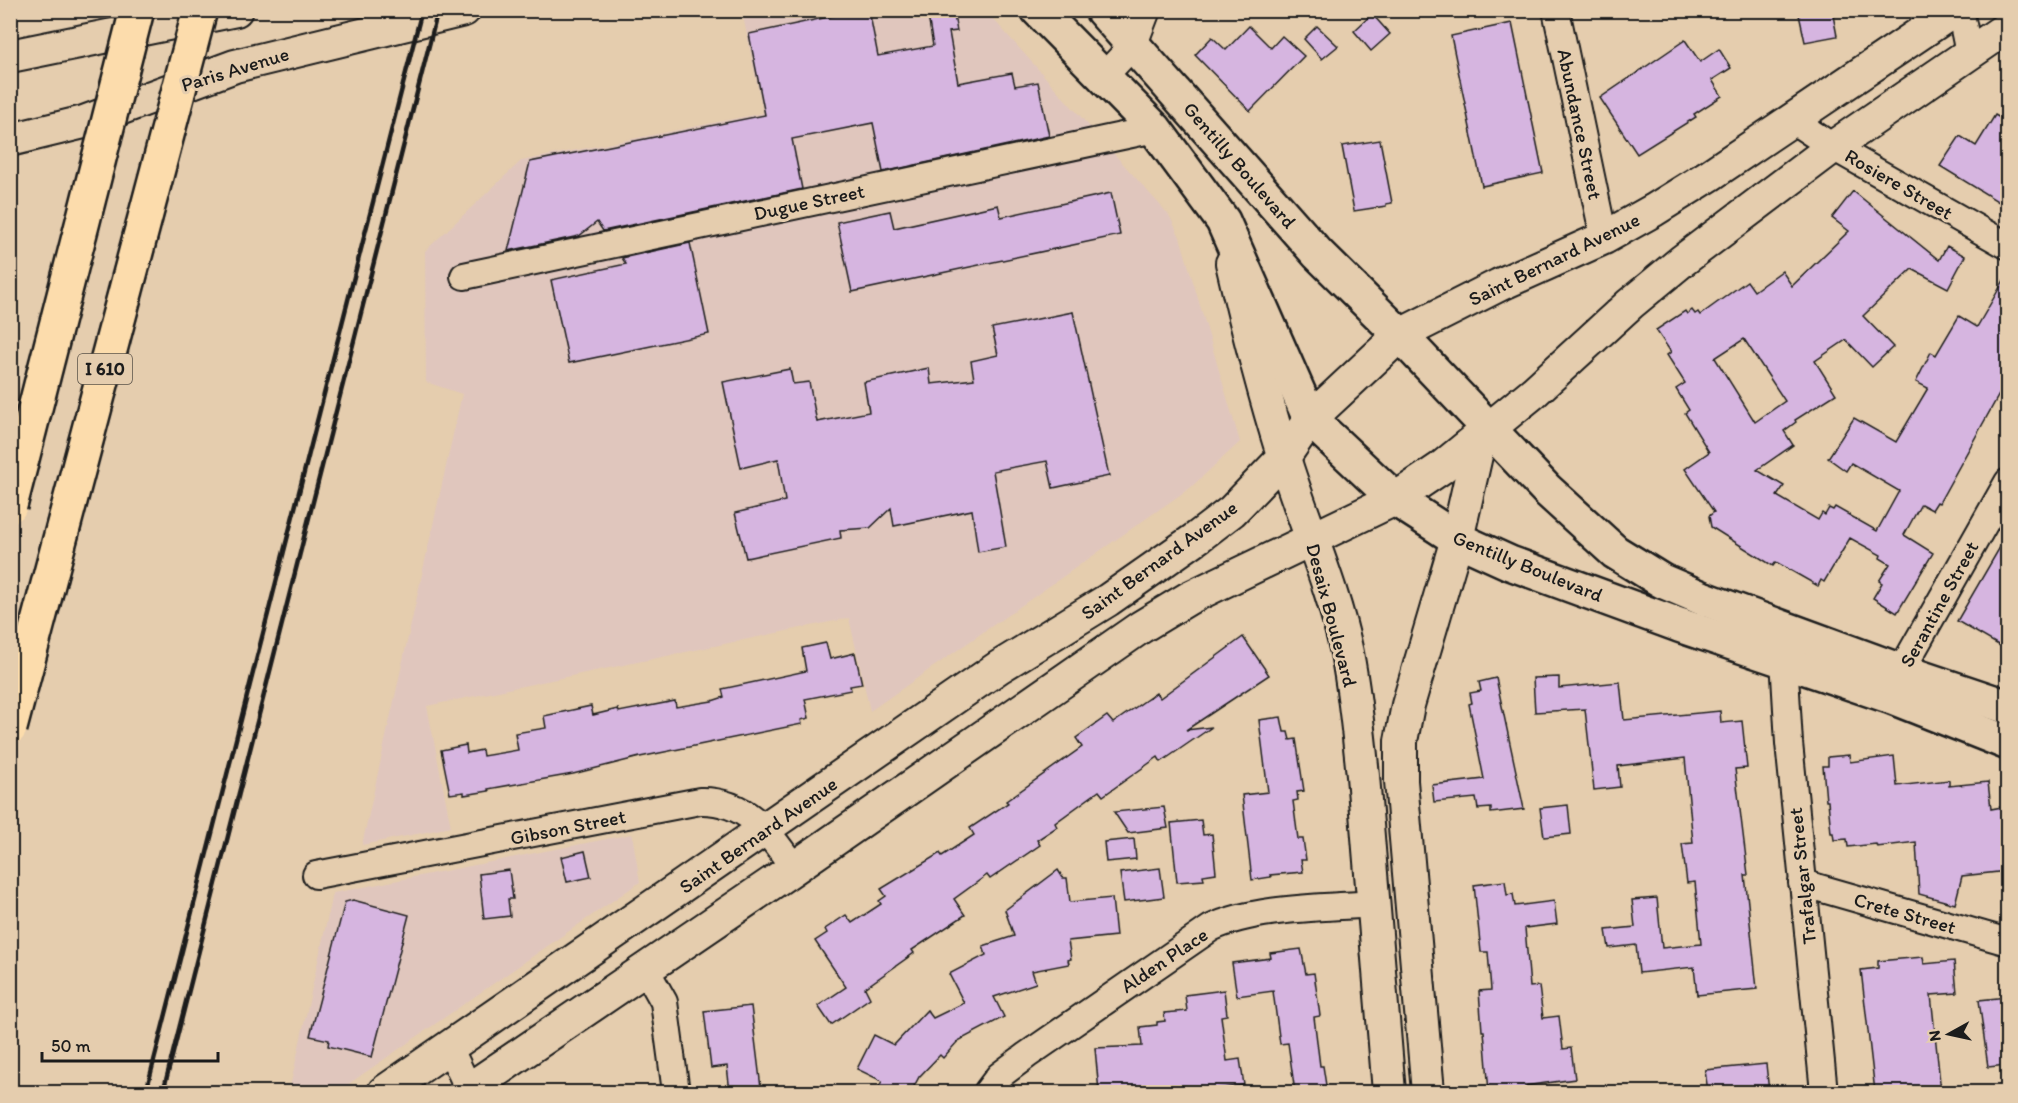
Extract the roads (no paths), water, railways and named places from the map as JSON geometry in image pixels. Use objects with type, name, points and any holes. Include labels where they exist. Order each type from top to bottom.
[{"type":"highway","name":"I 610","points":[[10,506],[137,10]]},
{"type":"highway","name":"I 610","points":[[10,728],[200,10]]},
{"type":"main road","name":"Gentilly Boulevard","points":[[1038,10],[1155,129],[1223,221],[1310,419],[1395,499],[1457,539],[1562,583],[1784,659],[2007,708]]},
{"type":"main road","name":"Gentilly Boulevard","points":[[1102,10],[1318,254],[1400,335],[1579,522],[1615,552],[1662,581],[1761,621],[1897,684],[2007,743]]},
{"type":"street","points":[[10,56],[236,10]]},
{"type":"street","name":"Paris Avenue","points":[[10,140],[84,122],[235,66],[464,10]]},
{"type":"street","points":[[1104,76],[1134,44],[1147,10]]},
{"type":"street","name":"Abundance Street","points":[[1557,10],[1604,238]]},
{"type":"street","name":"Saint Bernard Avenue","points":[[384,1092],[999,667],[1108,600],[1233,511],[1284,457],[1310,419],[1400,335],[1499,285],[1604,238],[1701,181],[1955,10]]},
{"type":"street","points":[[1960,10],[1969,53]]},
{"type":"street","points":[[449,1047],[468,1091],[1141,627],[1189,598],[1395,499],[1441,468],[1534,392],[1630,304],[1682,261],[1833,147],[2007,27]]},
{"type":"street","name":"Rosiere Street","points":[[1792,120],[1833,147],[2007,246]]},
{"type":"street","name":"Dugue Street","points":[[464,276],[1155,129]]},
{"type":"street","name":"Desaix Boulevard","points":[[1223,221],[1244,313],[1284,457],[1336,614],[1353,686],[1363,776],[1389,1092]]},
{"type":"street","points":[[1428,1092],[1401,782],[1401,741],[1413,684],[1432,628],[1457,539],[1477,451],[1488,428]]},
{"type":"street","name":"Serantine Street","points":[[1897,684],[2007,482]]},
{"type":"street","name":"Trafalgar Street","points":[[1784,659],[1789,743],[1824,1092]]},
{"type":"street","name":"Gibson Street","points":[[316,875],[700,801],[731,804],[766,829],[794,868]]},
{"type":"street","name":"Crete Street","points":[[1802,883],[2007,942]]},
{"type":"street","name":"Alden Place","points":[[987,1092],[999,1076],[1027,1055],[1211,928],[1229,920],[1255,914],[1373,904]]},
{"type":"street","points":[[645,968],[664,1002],[676,1092]]},
{"type":"railway","points":[[146,1092],[422,10]]},
{"type":"railway","points":[[163,1092],[438,10]]}]
